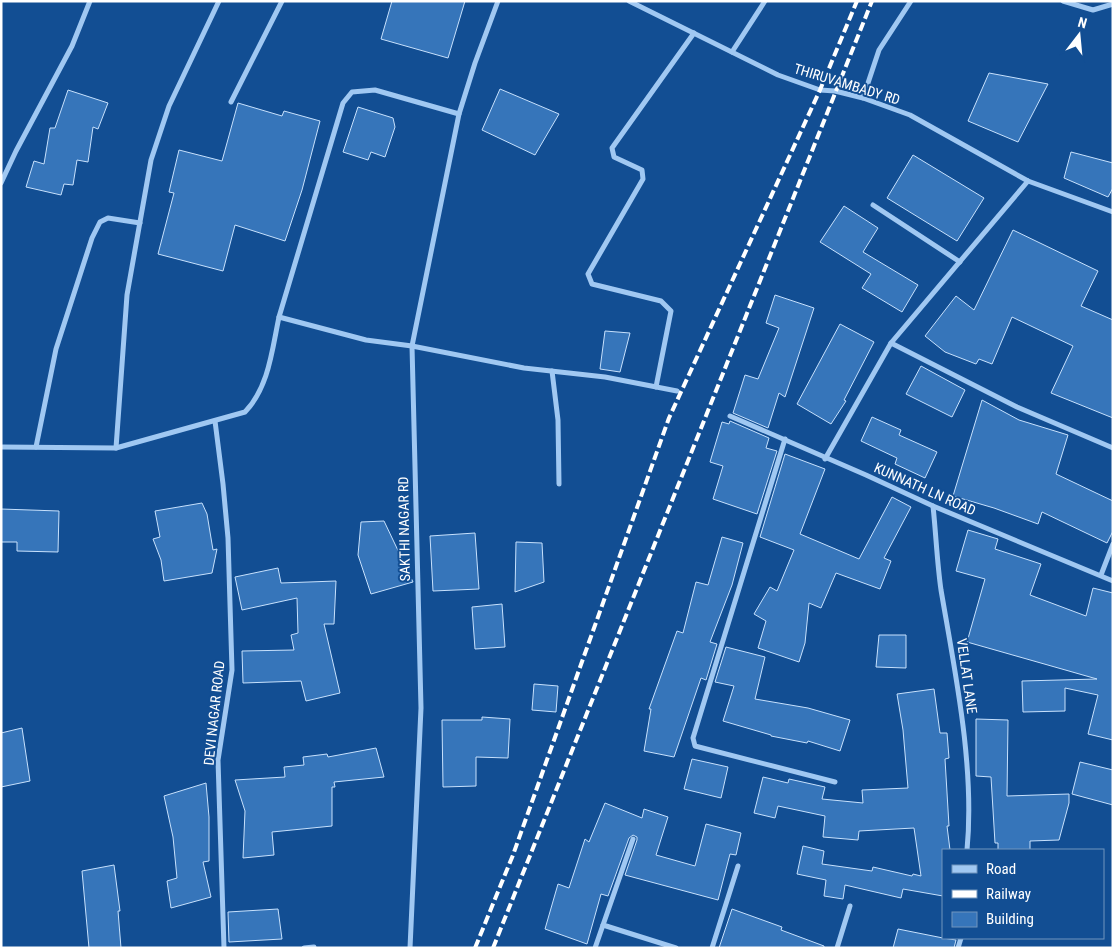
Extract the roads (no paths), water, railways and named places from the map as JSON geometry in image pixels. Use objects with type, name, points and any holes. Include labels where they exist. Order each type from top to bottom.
[{"type":"street","points":[[1,183],[72,46],[90,1]]},
{"type":"street","points":[[116,448],[128,295],[151,160],[169,106],[219,1]]},
{"type":"street","points":[[231,102],[282,1]]},
{"type":"street","name":"SAKTHI NAGAR RD","points":[[410,948],[421,708],[416,581],[412,346],[459,114],[498,1]]},
{"type":"street","name":"THIRUVAMBADY RD","points":[[629,1],[778,75],[820,90],[835,91],[863,98],[910,115],[1028,181],[1113,212]]},
{"type":"street","points":[[732,52],[765,1]]},
{"type":"street","points":[[863,98],[879,50],[911,1]]},
{"type":"street","points":[[1064,1],[1093,10],[1113,4]]},
{"type":"street","points":[[656,387],[671,311],[661,301],[592,284],[588,274],[643,179],[642,170],[614,157],[612,148],[694,33]]},
{"type":"street","points":[[1,447],[116,448],[245,412],[255,402],[266,378],[279,317],[343,103],[352,92],[375,90],[459,114]]},
{"type":"street","points":[[825,459],[891,343],[1028,181]]},
{"type":"street","points":[[873,205],[960,262]]},
{"type":"street","points":[[36,447],[56,349],[92,238],[100,222],[108,218],[140,223]]},
{"type":"street","points":[[279,317],[366,340],[412,346],[524,368],[605,377],[677,391]]},
{"type":"street","points":[[891,343],[1017,407],[1113,448]]},
{"type":"street","points":[[552,371],[558,420],[559,484]]},
{"type":"street","name":"KUNNATH LN ROAD","points":[[730,416],[933,506],[1113,581]]},
{"type":"street","name":"DEVI NAGAR ROAD","points":[[215,421],[228,538],[232,670],[218,760],[224,948]]},
{"type":"street","points":[[785,439],[693,738],[695,746],[835,782]]},
{"type":"street","name":"VELLAT LANE","points":[[933,506],[941,587],[957,681],[967,763],[968,849]]},
{"type":"street","points":[[1101,575],[1113,544]]},
{"type":"street","points":[[595,948],[633,839]]},
{"type":"street","points":[[712,948],[738,866]]},
{"type":"street","points":[[837,948],[850,906]]},
{"type":"street","points":[[603,925],[676,948]]},
{"type":"street","points":[[304,948],[314,947]]},
{"type":"railway","points":[[475,948],[513,855],[669,418],[820,90],[857,1]]},
{"type":"railway","points":[[493,948],[872,1]]}]
